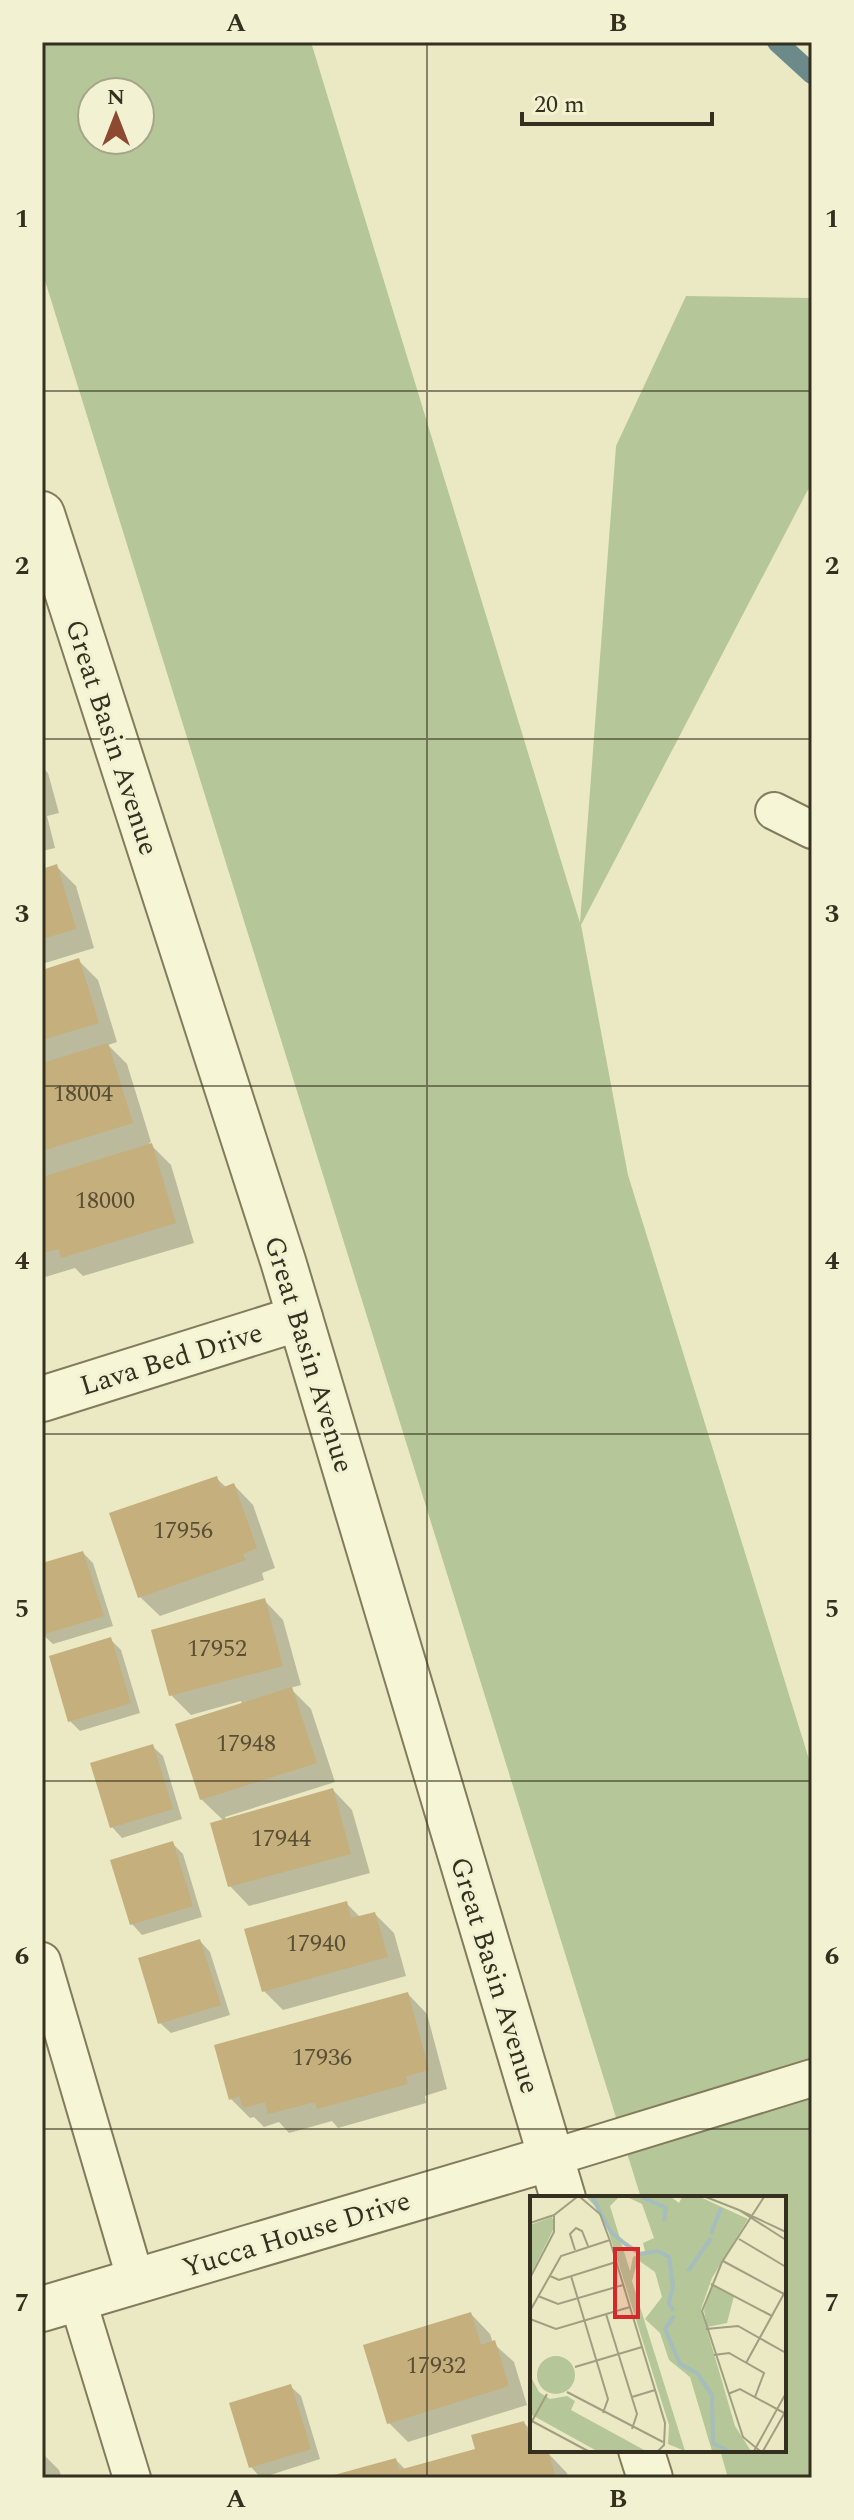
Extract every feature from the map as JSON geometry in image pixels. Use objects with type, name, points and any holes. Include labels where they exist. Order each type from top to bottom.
[{"type":"street","name":"Great Basin Avenue","points":[[42,514],[300,1318],[557,2178]]},
{"type":"street","name":"Lava Bed Drive","points":[[42,1399],[300,1318]]},
{"type":"street","name":"Yucca House Drive","points":[[60,2303],[136,2281],[557,2178]]},
{"type":"street","points":[[642,2452],[650,2478]]},
{"type":"lane","points":[[774,811],[812,830]]},
{"type":"lane","points":[[42,1961],[136,2281]]},
{"type":"lane","points":[[557,2178],[812,2078]]},
{"type":"lane","points":[[60,2303],[132,2478]]},
{"type":"green space","points":[[42,42],[311,42],[580,923],[616,446],[686,296],[812,298],[812,482],[581,925],[628,1175],[812,1769],[812,2478],[728,2478],[721,2452],[786,2452],[786,2196],[640,2196],[42,271]]},
{"type":"building","points":[[57,864],[76,929],[42,939],[42,869]]},
{"type":"building","points":[[79,958],[99,1023],[42,1040],[42,970]]},
{"type":"building","points":[[108,1043],[133,1123],[42,1151],[42,1063]]},
{"type":"building","points":[[152,1143],[176,1223],[61,1258],[59,1249],[42,1253],[42,1177]]},
{"type":"building","points":[[217,1476],[221,1488],[234,1483],[257,1548],[243,1554],[246,1560],[138,1598],[109,1513]]},
{"type":"building","points":[[83,1551],[104,1616],[42,1635],[42,1563]]},
{"type":"building","points":[[265,1598],[283,1666],[169,1696],[151,1630]]},
{"type":"building","points":[[111,1637],[131,1703],[68,1722],[49,1656]]},
{"type":"building","points":[[292,1687],[317,1763],[200,1800],[175,1724]]},
{"type":"building","points":[[153,1744],[173,1809],[110,1828],[90,1763]]},
{"type":"building","points":[[333,1788],[351,1854],[228,1887],[210,1823]]},
{"type":"building","points":[[173,1841],[193,1906],[130,1925],[110,1860]]},
{"type":"building","points":[[347,1901],[351,1918],[375,1912],[388,1957],[262,1992],[244,1929]]},
{"type":"building","points":[[200,1939],[221,2005],[158,2024],[138,1958]]},
{"type":"building","points":[[408,1992],[429,2070],[406,2076],[408,2084],[317,2109],[315,2102],[268,2114],[265,2102],[243,2108],[239,2096],[229,2100],[214,2045]]},
{"type":"building","points":[[471,2312],[481,2345],[495,2340],[509,2386],[387,2424],[363,2345]]},
{"type":"building","points":[[291,2384],[311,2449],[249,2468],[229,2403]]},
{"type":"building","points":[[524,2421],[530,2452],[548,2452],[556,2478],[335,2478],[334,2475],[396,2458],[399,2470],[475,2449],[471,2435]]},
{"type":"waterway","points":[[777,42],[812,74]]}]
